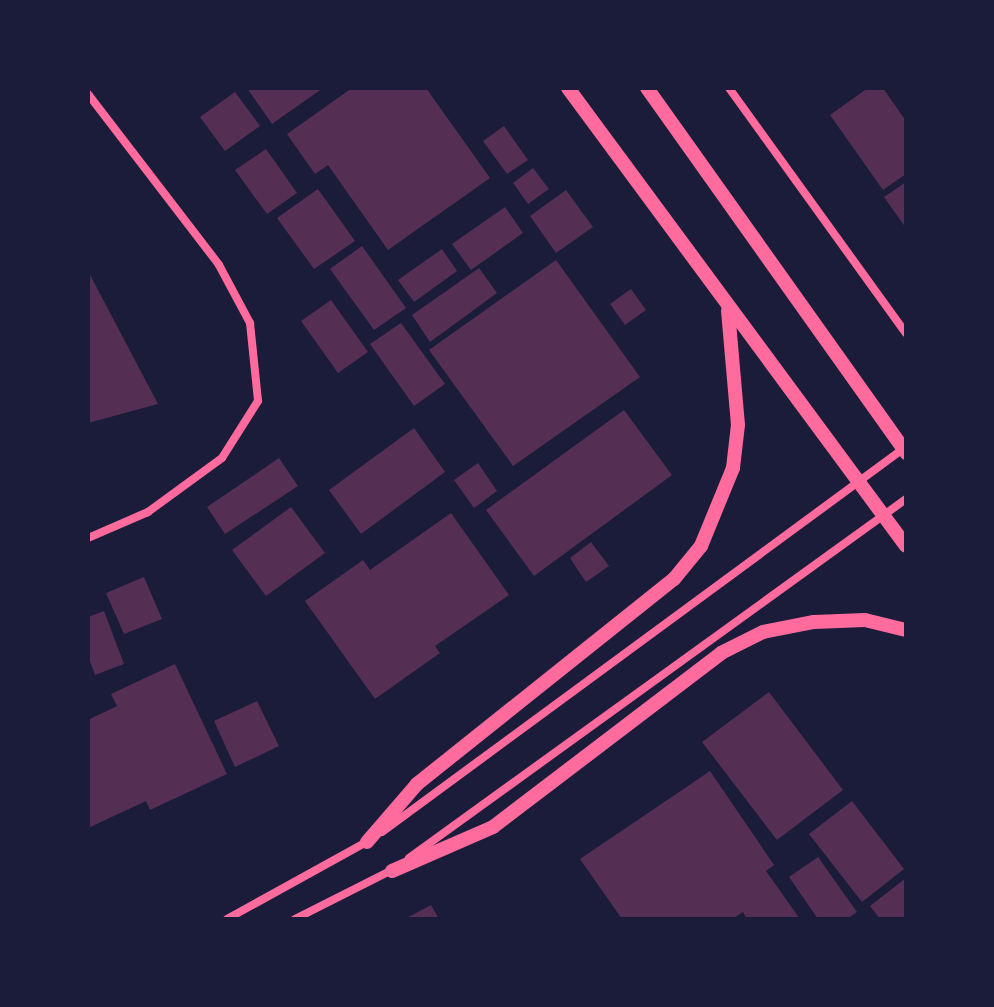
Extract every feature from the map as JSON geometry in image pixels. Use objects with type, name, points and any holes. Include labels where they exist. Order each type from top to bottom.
[{"type":"street","points":[[568,88],[728,310],[906,546]]},
{"type":"street","points":[[227,919],[367,842],[904,451],[647,88]]},
{"type":"street","points":[[729,88],[906,333]]},
{"type":"street","points":[[88,94],[219,265],[250,323],[258,401],[222,458],[148,512],[88,538]]},
{"type":"street","points":[[367,842],[417,784],[674,579],[701,546],[733,468],[738,425],[728,310]]},
{"type":"street","points":[[392,871],[906,499]]},
{"type":"street","points":[[295,919],[392,871],[493,827],[721,653],[763,632],[814,622],[865,620],[906,630]]},
{"type":"building","points":[[247,88],[323,88],[272,124]]},
{"type":"building","points":[[352,88],[426,88],[490,178],[388,250],[328,165],[315,174],[287,134]]},
{"type":"building","points":[[868,88],[883,88],[906,121],[906,174],[883,190],[830,115]]},
{"type":"building","points":[[235,92],[260,126],[225,151],[200,117]]},
{"type":"building","points":[[504,126],[528,160],[507,174],[483,141]]},
{"type":"building","points":[[266,149],[297,193],[267,214],[235,170]]},
{"type":"building","points":[[533,168],[549,189],[528,204],[513,183]]},
{"type":"building","points":[[906,182],[906,228],[884,197]]},
{"type":"building","points":[[318,189],[355,241],[314,269],[277,218]]},
{"type":"building","points":[[566,190],[593,227],[556,253],[530,216]]},
{"type":"building","points":[[505,207],[523,233],[471,270],[452,244]]},
{"type":"building","points":[[362,246],[406,308],[374,330],[330,269]]},
{"type":"building","points":[[442,249],[457,271],[414,302],[398,280]]},
{"type":"building","points":[[556,260],[640,377],[513,466],[429,350]]},
{"type":"building","points":[[479,268],[497,293],[430,342],[412,315]]},
{"type":"building","points":[[88,271],[158,404],[88,423]]},
{"type":"building","points":[[631,289],[646,310],[625,325],[610,304]]},
{"type":"building","points":[[331,300],[368,352],[338,373],[301,321]]},
{"type":"building","points":[[401,323],[445,384],[414,406],[370,344]]},
{"type":"building","points":[[624,410],[672,475],[534,576],[486,510]]},
{"type":"building","points":[[414,428],[445,472],[361,534],[329,490]]},
{"type":"building","points":[[279,458],[298,486],[225,534],[207,507]]},
{"type":"building","points":[[478,463],[497,491],[474,508],[454,480]]},
{"type":"building","points":[[291,507],[325,553],[266,596],[232,550]]},
{"type":"building","points":[[451,513],[509,595],[435,646],[440,653],[375,699],[305,601],[363,560],[370,570]]},
{"type":"building","points":[[591,542],[609,566],[586,582],[570,558]]},
{"type":"building","points":[[144,577],[162,619],[124,634],[106,593]]},
{"type":"building","points":[[104,611],[124,664],[95,675],[88,656],[88,617]]},
{"type":"building","points":[[175,664],[227,774],[150,810],[146,801],[88,828],[88,720],[117,706],[111,694]]},
{"type":"building","points":[[769,692],[843,790],[777,840],[702,742]]},
{"type":"building","points":[[257,701],[279,746],[235,767],[214,721]]},
{"type":"building","points":[[710,771],[774,865],[766,871],[800,919],[747,919],[743,912],[732,919],[622,919],[580,859]]},
{"type":"building","points":[[852,801],[904,869],[862,902],[809,834]]},
{"type":"building","points":[[818,857],[857,912],[847,919],[818,919],[789,877]]},
{"type":"building","points":[[906,878],[906,919],[880,919],[870,906]]},
{"type":"building","points":[[431,905],[439,919],[405,919]]}]
